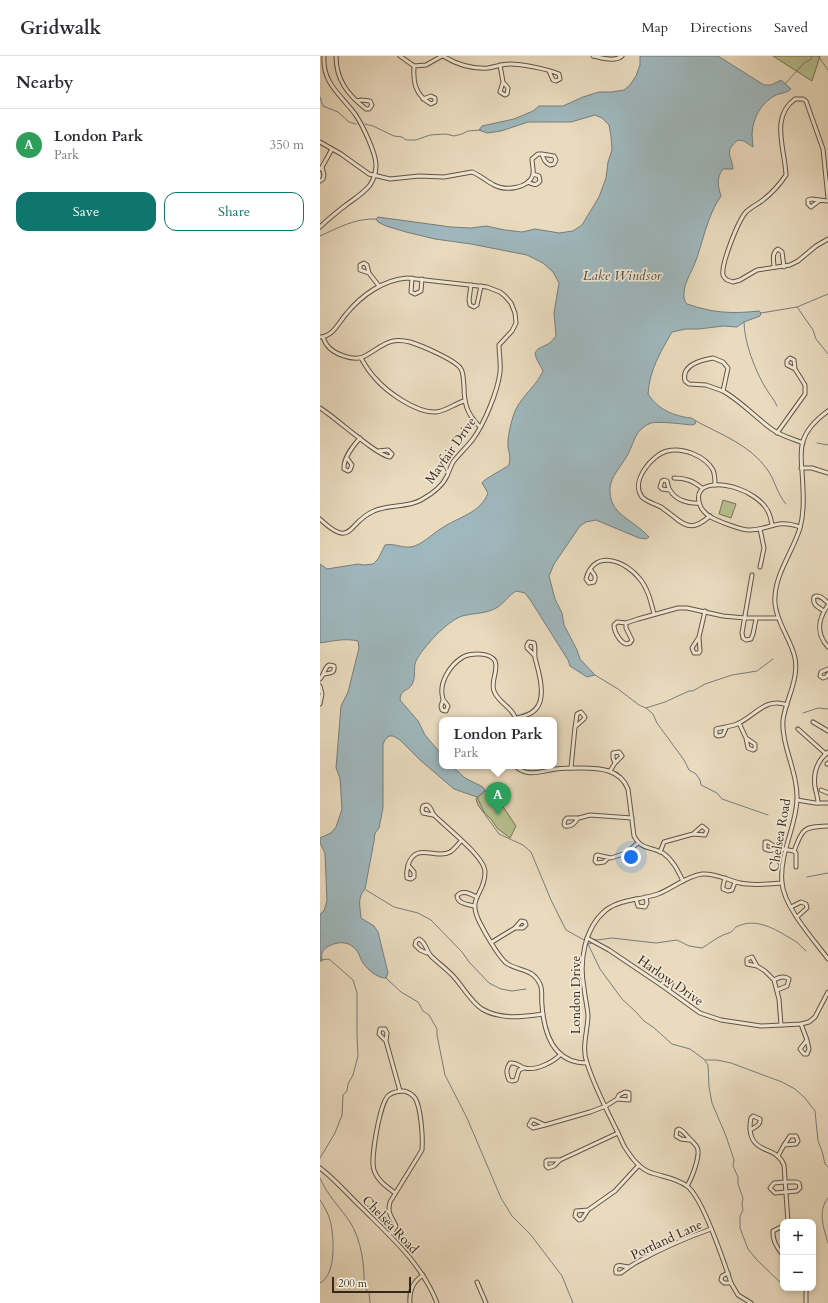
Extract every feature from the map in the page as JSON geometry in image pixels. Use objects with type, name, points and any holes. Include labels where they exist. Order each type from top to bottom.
[{"type":"street","points":[[320,227],[330,217],[362,193],[374,176],[376,164],[372,150],[362,127],[354,114],[331,85],[326,72],[324,56]]},
{"type":"street","points":[[336,56],[340,80],[347,90],[357,101],[366,109],[369,109],[372,105],[370,101],[357,101]]},
{"type":"street","points":[[400,56],[414,66],[426,65],[442,56],[452,61],[476,68],[489,68],[508,64],[549,71]]},
{"type":"street","points":[[593,56],[614,59],[622,56]]},
{"type":"street","points":[[500,65],[503,82]]},
{"type":"street","points":[[414,66],[413,77],[415,86],[423,99]]},
{"type":"street","points":[[828,198],[819,136],[806,101],[799,98],[795,99],[788,105],[782,120],[780,138],[786,175],[772,193],[745,213],[736,229],[723,267],[723,275],[727,280],[733,282],[740,280],[757,270],[784,267],[798,261],[816,246],[828,239]]},
{"type":"street","points":[[320,142],[363,171],[374,176],[390,179],[419,176],[444,178],[466,172],[472,172],[501,188],[512,188],[521,186],[528,182],[533,174],[532,159],[538,154],[542,154],[554,156],[556,160],[554,164],[547,164],[544,161],[542,154]]},
{"type":"street","points":[[320,181],[324,177],[321,168],[332,149]]},
{"type":"street","points":[[528,182],[533,185],[540,181],[539,176],[533,174]]},
{"type":"street","points":[[820,200],[828,201]]},
{"type":"street","points":[[774,267],[773,255],[778,249],[782,252],[784,267]]},
{"type":"street","points":[[369,273],[379,286]]},
{"type":"street","points":[[412,278],[411,292],[416,294],[420,293],[421,291],[422,279]]},
{"type":"street","name":"Mayfair Drive","points":[[320,519],[337,533],[342,534],[349,531],[373,511],[387,507],[410,504],[429,496],[436,491],[442,484],[454,462],[474,438],[487,413],[499,378],[499,345],[512,331],[516,323],[515,313],[511,303],[505,296],[492,288],[412,278],[398,279],[379,286],[366,295],[346,313],[331,333],[322,337]]},
{"type":"street","points":[[471,285],[469,300],[470,305],[474,306],[478,305],[481,286]]},
{"type":"street","points":[[322,337],[327,346],[334,351],[354,358],[361,358],[386,342],[400,340],[418,344],[454,362],[460,367],[463,373],[464,401],[469,415],[480,427]]},
{"type":"street","points":[[361,358],[374,378],[393,394],[414,407],[433,412],[441,411],[464,401]]},
{"type":"street","points":[[723,391],[728,372],[728,368],[723,362],[713,358],[707,359],[692,365],[687,370],[684,378],[689,384],[706,385],[723,391],[777,433],[802,442]]},
{"type":"street","points":[[777,433],[805,394],[805,385],[795,369]]},
{"type":"street","points":[[320,409],[378,452]]},
{"type":"street","name":"Chelsea Road","points":[[828,412],[811,426],[802,442],[801,459],[803,508],[800,527],[779,576],[775,594],[775,606],[778,618],[794,656],[795,664],[794,682],[783,719],[783,729],[794,774],[797,800],[783,865],[782,882],[784,892],[791,907],[828,959]]},
{"type":"street","points":[[347,458],[360,438]]},
{"type":"street","points":[[710,516],[698,526],[682,523],[668,512],[643,498],[639,491],[639,481],[643,472],[653,460],[663,453],[676,450],[691,453],[707,463],[714,475],[715,485]]},
{"type":"street","points":[[802,468],[812,468],[828,473]]},
{"type":"street","points":[[674,478],[689,479],[702,488]]},
{"type":"street","points":[[772,525],[769,512],[763,504],[740,489],[715,485],[705,486],[700,492],[699,504],[701,508],[710,516],[744,530],[760,529],[782,523],[800,527]]},
{"type":"street","points":[[669,490],[675,497],[683,501],[692,504],[699,504]]},
{"type":"street","points":[[760,529],[764,548],[760,567]]},
{"type":"street","points":[[591,570],[597,563],[604,560],[617,562],[629,569],[640,579],[644,586],[654,614]]},
{"type":"street","points":[[752,575],[742,635],[746,640],[751,639],[756,619]]},
{"type":"street","points":[[824,611],[815,605],[813,601],[814,597],[820,597],[828,604],[819,624],[819,631],[822,639],[828,647]]},
{"type":"street","points":[[626,623],[626,628],[632,640],[630,643],[626,644],[621,640],[614,628],[617,622],[626,623],[678,608],[705,611],[723,616],[756,619],[778,618]]},
{"type":"street","points":[[699,637],[692,648],[694,653],[699,653],[700,651],[699,637],[705,611]]},
{"type":"street","points":[[443,700],[444,680],[452,667],[464,657],[482,654],[492,658],[496,664],[493,691],[498,698],[514,713],[515,717]]},
{"type":"street","points":[[521,717],[532,713],[538,707],[541,679],[535,656]]},
{"type":"street","points":[[828,669],[821,672],[820,676],[826,678],[828,674]]},
{"type":"street","points":[[320,679],[324,674]]},
{"type":"street","points":[[320,686],[322,694],[320,704]]},
{"type":"street","points":[[726,728],[739,723],[767,705],[775,702],[787,705]]},
{"type":"street","points":[[571,768],[576,716],[581,712],[584,714],[584,719],[575,728]]},
{"type":"street","points":[[813,722],[828,731]]},
{"type":"street","points":[[739,723],[746,738]]},
{"type":"street","points":[[798,729],[827,752],[815,770],[817,803]]},
{"type":"street","points":[[610,771],[614,764]]},
{"type":"street","points":[[518,769],[520,771],[534,774],[556,769]]},
{"type":"street","points":[[557,769],[603,769],[619,776],[626,783],[629,794],[634,836],[638,843],[647,848],[660,852],[670,859],[683,881]]},
{"type":"street","points":[[821,790],[828,793]]},
{"type":"street","points":[[797,800],[828,803]]},
{"type":"street","points":[[433,815],[473,851],[484,866],[484,881],[474,906],[479,921],[505,961],[528,971],[535,976],[540,984],[542,990],[543,1014],[550,1040],[554,1048],[560,1055],[573,1062],[586,1063]]},
{"type":"street","points":[[578,818],[590,815],[632,818]]},
{"type":"street","points":[[796,867],[796,853],[794,851],[805,829],[828,826]]},
{"type":"street","points":[[660,852],[664,842],[693,834]]},
{"type":"street","points":[[408,865],[410,860],[417,854],[423,852],[442,854],[450,852],[461,841]]},
{"type":"street","points":[[608,858],[626,853],[638,843]]},
{"type":"street","points":[[777,848],[794,851]]},
{"type":"street","name":"London Drive","points":[[749,1303],[738,1295],[731,1283],[696,1196],[687,1186],[678,1180],[651,1173],[639,1165],[624,1146],[586,1063],[584,1046],[588,1017],[583,964],[587,938],[597,920],[607,909],[615,905],[664,892],[683,881],[700,874],[711,874],[735,882],[752,885],[782,882]]},
{"type":"street","points":[[725,878],[723,889],[728,891],[732,890],[735,882]]},
{"type":"street","points":[[474,906],[462,903],[458,900],[457,896],[464,892],[477,897]]},
{"type":"street","points":[[636,899],[638,906],[645,907],[646,897]]},
{"type":"street","points":[[791,907],[801,902],[806,904],[806,908],[797,917]]},
{"type":"street","points":[[492,942],[515,928]]},
{"type":"street","name":"Harlow Drive","points":[[587,938],[610,950],[700,1013],[713,1018],[751,1025],[801,1024]]},
{"type":"street","points":[[427,953],[421,940],[416,941],[415,945],[417,948],[427,953],[453,976],[474,1002],[482,1009],[507,1017],[524,1017],[543,1014]]},
{"type":"street","points":[[757,966],[765,971],[774,980],[778,990],[781,1025]]},
{"type":"street","points":[[774,980],[781,976],[789,979],[787,986],[778,990]]},
{"type":"street","points":[[661,985],[665,980],[669,980],[672,982],[669,990]]},
{"type":"street","points":[[807,1040],[801,1024],[809,1022],[815,1017],[828,992]]},
{"type":"street","points":[[386,1041],[400,1092]]},
{"type":"street","points":[[524,1068],[516,1063],[510,1063],[507,1067],[506,1074],[509,1080],[516,1080],[519,1070],[524,1068],[536,1068],[547,1064],[554,1061],[560,1055]]},
{"type":"street","points":[[389,1235],[396,1226],[389,1216],[388,1209],[390,1202],[422,1150],[423,1143],[416,1099],[409,1092],[404,1091],[389,1095],[382,1108],[372,1160],[373,1170],[377,1177],[395,1192]]},
{"type":"street","points":[[544,1125],[532,1120],[529,1125],[533,1128],[537,1128],[590,1112],[606,1106],[617,1099]]},
{"type":"street","points":[[750,1130],[759,1125],[761,1122],[758,1117],[753,1116],[750,1124],[750,1130],[751,1138],[754,1144],[778,1156],[782,1160],[784,1165],[788,1219]]},
{"type":"street","points":[[687,1186],[693,1174],[698,1149],[683,1131],[679,1129],[677,1130],[676,1134],[678,1138],[689,1140]]},
{"type":"street","points":[[560,1160],[548,1160],[546,1161],[546,1166],[548,1168],[554,1166],[560,1160],[618,1133]]},
{"type":"street","points":[[778,1156],[784,1145],[790,1136],[796,1136],[798,1138],[796,1144],[784,1145]]},
{"type":"street","points":[[588,1210],[576,1211],[576,1218],[582,1219],[588,1210],[615,1191],[639,1165]]},
{"type":"street","name":"Chelsea Road","points":[[320,1168],[337,1182],[412,1260],[423,1275],[437,1303]]},
{"type":"street","points":[[785,1182],[796,1182],[800,1183],[801,1186],[797,1191],[786,1192],[775,1192],[770,1188],[774,1183],[785,1182]]},
{"type":"street","points":[[780,1228],[773,1231],[773,1234],[776,1247],[780,1252]]},
{"type":"street","name":"Portland Lane","points":[[629,1267],[673,1244],[710,1229]]},
{"type":"street","points":[[728,1273],[722,1276],[721,1280],[724,1283],[731,1283]]},
{"type":"street","points":[[410,1303],[410,1292],[412,1285],[423,1275]]},
{"type":"street","points":[[477,1282],[486,1303]]},
{"type":"street","points":[[806,1291],[806,1303]]},
{"type":"green space","points":[[773,56],[820,56],[812,81]]},
{"type":"green space","points":[[723,500],[736,504],[731,518],[719,514]]},
{"type":"green space","points":[[487,791],[504,808],[516,826],[510,838],[497,828],[478,805],[476,799]]},
{"type":"water","name":"Lake Windsor","points":[[640,56],[718,56],[764,85],[771,85],[781,80],[791,89],[776,95],[762,106],[754,122],[752,134],[753,147],[744,141],[738,140],[733,144],[730,154],[733,169],[723,169],[719,176],[718,185],[721,196],[712,212],[684,292],[684,299],[687,304],[723,312],[759,311],[761,313],[760,316],[744,322],[737,327],[723,326],[686,329],[672,332],[653,369],[648,394],[655,403],[663,409],[678,416],[693,419],[696,421],[695,424],[654,422],[641,429],[627,456],[614,476],[610,488],[611,499],[615,508],[649,537],[646,539],[639,538],[596,520],[586,522],[580,526],[554,564],[549,576],[555,599],[562,613],[564,625],[580,659],[595,675],[587,677],[570,666],[568,660],[531,601],[525,593],[516,591],[494,609],[462,616],[449,623],[436,635],[419,655],[415,664],[412,685],[403,692],[400,696],[400,700],[418,721],[425,735],[439,751],[439,769],[455,769],[465,778],[483,787],[485,791],[477,797],[454,789],[420,760],[400,740],[393,736],[389,736],[385,740],[383,744],[383,808],[379,828],[375,833],[365,889],[362,892],[360,902],[361,918],[374,926],[378,932],[388,973],[386,978],[383,978],[373,973],[363,963],[356,950],[346,943],[333,944],[327,947],[322,952],[322,961],[320,961],[320,914],[324,911],[327,901],[325,853],[320,843],[320,838],[331,833],[336,827],[342,809],[340,778],[336,768],[341,706],[348,692],[359,648],[358,641],[353,640],[339,640],[320,643],[320,564],[327,569],[358,564],[373,564],[378,559],[385,545],[407,547],[414,546],[448,524],[475,510],[485,500],[488,493],[482,483],[509,465],[510,457],[508,438],[514,413],[522,399],[543,371],[535,353],[538,349],[550,343],[556,336],[554,313],[559,283],[553,272],[543,263],[527,255],[471,244],[435,239],[406,232],[386,226],[378,222],[376,219],[378,217],[451,227],[471,228],[486,226],[522,232],[535,229],[559,233],[573,231],[582,225],[599,197],[606,178],[608,162],[612,150],[609,125],[602,118],[595,115],[571,122],[528,122],[501,131],[487,133],[479,130],[482,126],[514,119],[533,111],[539,106],[563,106],[599,92],[624,90],[630,85],[636,76],[640,65]]},
{"type":"waterway","points":[[785,84],[803,64],[811,59],[812,56]]},
{"type":"waterway","points":[[818,56],[828,70]]},
{"type":"waterway","points":[[320,97],[323,106],[338,112],[349,122],[356,124]]},
{"type":"waterway","points":[[365,124],[373,126],[394,136],[402,137],[406,140],[416,140],[430,135],[446,134],[454,136],[468,131],[481,130]]},
{"type":"waterway","points":[[320,236],[354,222],[376,219]]},
{"type":"waterway","points":[[761,313],[797,307],[828,294]]},
{"type":"waterway","points":[[797,307],[813,330],[816,339],[828,354]]},
{"type":"waterway","points":[[744,322],[744,330],[748,347],[754,364],[765,387],[777,406]]},
{"type":"waterway","points":[[696,421],[734,441],[752,453],[767,469],[780,496],[786,504]]},
{"type":"waterway","points":[[817,443],[828,445]]},
{"type":"waterway","points":[[646,708],[665,702],[689,691],[693,691],[705,684],[732,675],[757,671],[773,659]]},
{"type":"waterway","points":[[595,675],[618,689],[653,714],[657,723],[684,760],[689,770],[696,774],[701,785],[717,793],[722,799],[768,815]]},
{"type":"waterway","points":[[803,713],[818,708],[828,709]]},
{"type":"waterway","points":[[477,797],[486,816],[499,834],[523,845],[531,852],[551,900],[566,930],[584,940]]},
{"type":"waterway","points":[[807,877],[828,873]]},
{"type":"waterway","points":[[366,890],[394,907],[418,913],[431,920],[489,983],[501,989],[512,991],[526,989]]},
{"type":"waterway","points":[[593,939],[597,940],[612,938],[656,943],[677,940],[689,946],[702,948],[720,936],[731,932],[736,927],[752,923],[774,929],[796,942],[806,951]]},
{"type":"waterway","points":[[592,943],[588,944],[600,969],[622,999],[644,1021],[672,1044],[690,1049],[705,1060],[717,1060],[731,1063],[782,1082],[795,1089],[805,1098],[815,1111],[818,1141],[825,1164],[828,1167]]},
{"type":"waterway","points":[[320,1158],[335,1133],[342,1115],[343,1095],[347,1091],[358,1056],[357,993],[353,980],[329,959],[321,960]]},
{"type":"waterway","points":[[386,978],[401,992],[418,1002],[423,1011],[429,1015],[437,1029],[445,1075],[467,1118],[501,1198],[512,1216],[531,1235],[562,1276],[573,1303]]},
{"type":"waterway","points":[[705,1061],[708,1065],[709,1087],[712,1103],[734,1160],[733,1166],[738,1177],[738,1184],[743,1198],[740,1228],[748,1249],[780,1282]]},
{"type":"waterway","points":[[320,1178],[330,1195],[350,1222],[357,1236],[363,1261],[364,1286],[369,1293],[370,1303]]},
{"type":"waterway","points":[[828,1198],[822,1214],[823,1226],[828,1243]]},
{"type":"waterway","points":[[320,1200],[330,1220],[333,1235],[332,1264],[325,1279],[320,1283]]},
{"type":"place","name":"London Park","points":[[498,815]]}]
